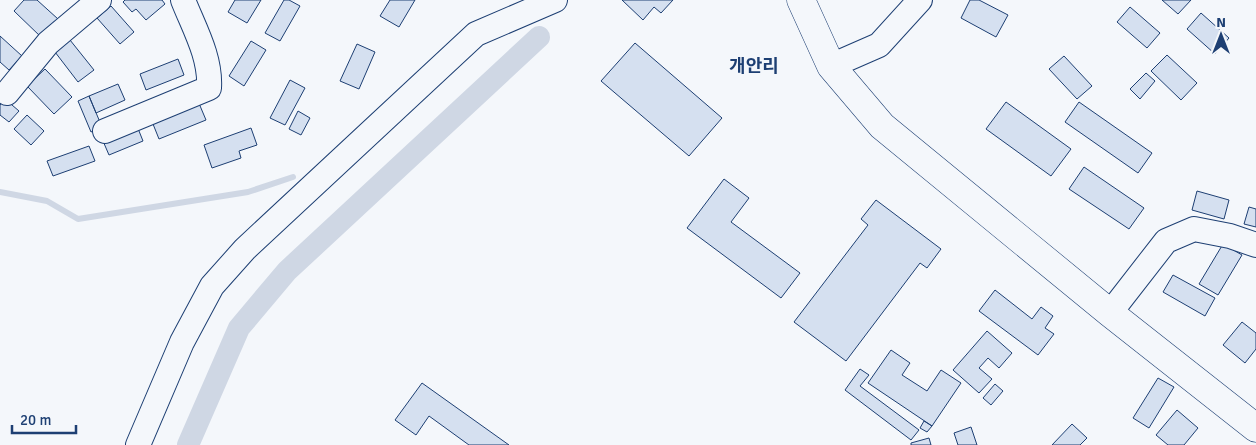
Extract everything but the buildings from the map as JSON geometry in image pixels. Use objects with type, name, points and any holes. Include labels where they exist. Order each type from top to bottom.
[{"type":"main road","points":[[801,0],[831,66],[882,126],[1256,428]]},
{"type":"street","points":[[7,93],[48,43],[99,0]]},
{"type":"street","points":[[105,131],[209,88],[210,75],[206,60],[183,0]]},
{"type":"street","points":[[138,445],[182,342],[212,286],[245,248],[476,34],[555,0]]},
{"type":"street","points":[[831,66],[879,46],[920,0]]},
{"type":"street","points":[[1110,312],[1166,242],[1194,229],[1230,236],[1256,245]]},
{"type":"waterway","points":[[188,445],[239,328],[287,271],[539,37]]},
{"type":"waterway","points":[[0,192],[47,201],[78,219],[248,192],[293,177]]},
{"type":"district","name":"개안리","points":[[754,66]]}]
